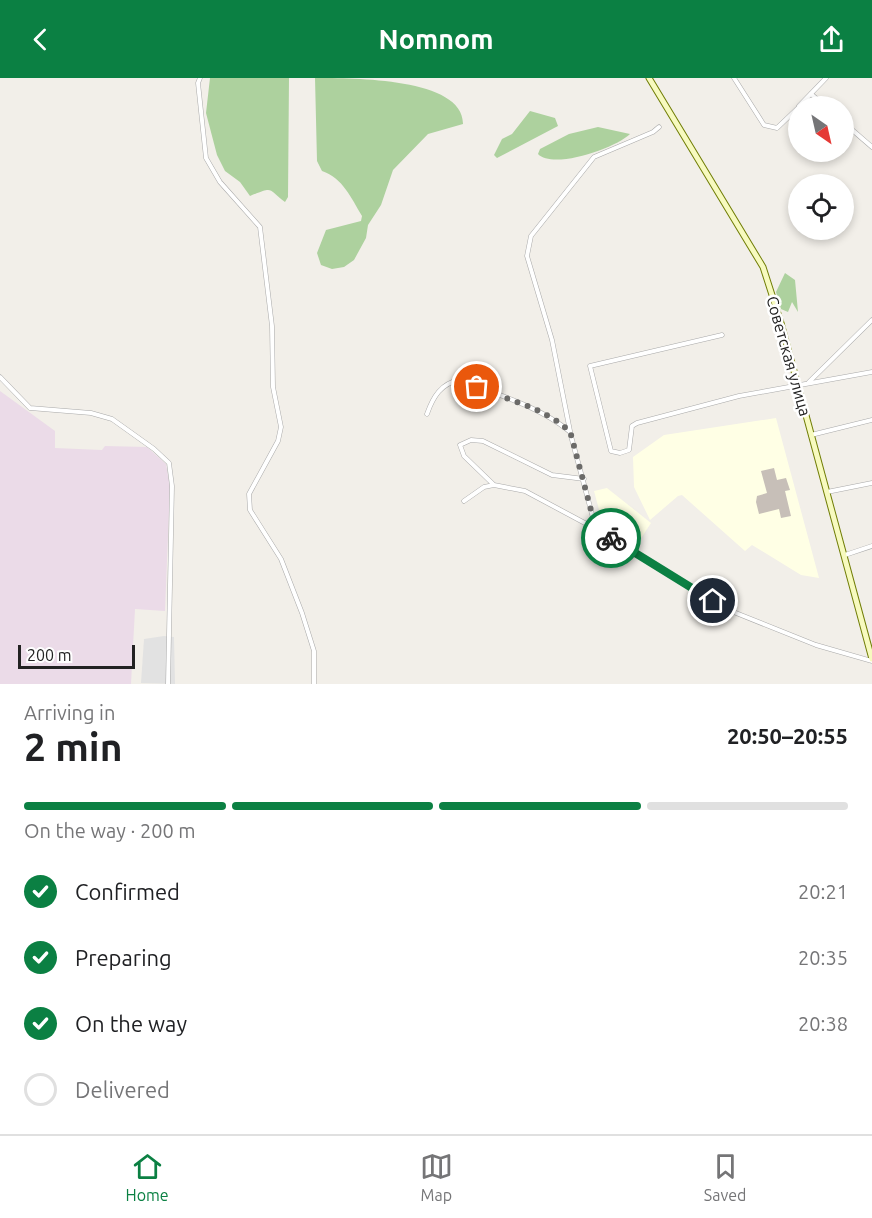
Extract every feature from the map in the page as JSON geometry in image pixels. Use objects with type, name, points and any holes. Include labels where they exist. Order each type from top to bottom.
[{"type":"main road","name":"Советская улица","points":[[649,78],[763,267],[798,384],[872,660]]},
{"type":"street","points":[[200,78],[198,82],[206,158],[220,182],[260,227],[272,326],[273,387],[281,427],[278,441],[249,494],[250,510],[281,559],[302,613],[314,651],[314,684]]},
{"type":"street","points":[[734,78],[764,125],[777,128],[788,118]]},
{"type":"street","points":[[813,96],[811,94],[826,78]]},
{"type":"street","points":[[596,529],[570,431],[552,340],[527,256],[531,236],[594,157],[653,132],[658,127]]},
{"type":"street","points":[[854,131],[872,147]]},
{"type":"street","points":[[808,382],[872,320]]},
{"type":"street","points":[[722,334],[590,366],[612,451],[620,453],[629,450],[632,426],[637,423],[739,396],[872,372]]},
{"type":"street","points":[[0,377],[30,408],[91,413],[112,419],[154,449],[169,463],[172,486],[168,684]]},
{"type":"street","points":[[427,414],[435,395],[448,382],[460,380],[533,408],[570,431]]},
{"type":"street","points":[[811,435],[872,420]]},
{"type":"street","points":[[494,485],[464,456],[460,445],[471,440],[483,441],[552,475],[584,479]]},
{"type":"street","points":[[826,492],[872,483]]},
{"type":"street","points":[[464,501],[483,487],[494,485]]},
{"type":"street","name":"Советская улица","points":[[494,485],[525,491],[596,529],[731,611],[816,645],[872,660]]},
{"type":"street","points":[[845,555],[872,546]]},
{"type":"shaded area","points":[[0,391],[55,431],[55,448],[102,450],[105,446],[147,447],[166,464],[170,486],[165,611],[135,609],[131,684],[0,684]]},
{"type":"shaded area","points":[[776,418],[819,578],[801,575],[752,545],[745,551],[682,495],[650,520],[634,487],[633,457],[664,435]]},
{"type":"shaded area","points":[[607,488],[651,523],[638,543],[601,517],[594,491]]},
{"type":"shaded area","points":[[174,637],[175,684],[141,683],[144,639]]},
{"type":"green space","points":[[210,78],[289,78],[288,197],[285,202],[270,190],[250,196],[240,182],[225,171],[217,155],[206,113]]},
{"type":"green space","points":[[315,78],[379,80],[427,89],[446,97],[459,109],[463,124],[428,134],[393,170],[381,205],[368,225],[366,238],[354,260],[344,267],[332,269],[321,265],[317,253],[326,230],[361,221],[362,216],[346,189],[336,178],[322,171],[317,161]]},
{"type":"green space","points":[[530,111],[555,118],[558,126],[497,158],[494,155],[502,139],[512,134]]},
{"type":"green space","points":[[598,127],[630,134],[623,140],[599,151],[584,155],[557,160],[538,154],[540,149],[569,134]]},
{"type":"green space","points":[[785,273],[795,280],[798,312],[792,302],[788,312],[781,309],[776,292]]},
{"type":"building","points":[[774,468],[777,480],[786,478],[790,490],[785,491],[791,516],[781,518],[779,509],[759,514],[757,496],[767,493],[761,471]]},
{"type":"way so far","points":[[477,387],[533,408],[570,431],[596,529],[611,538]]},
{"type":"route","points":[[611,538],[713,601]]}]
